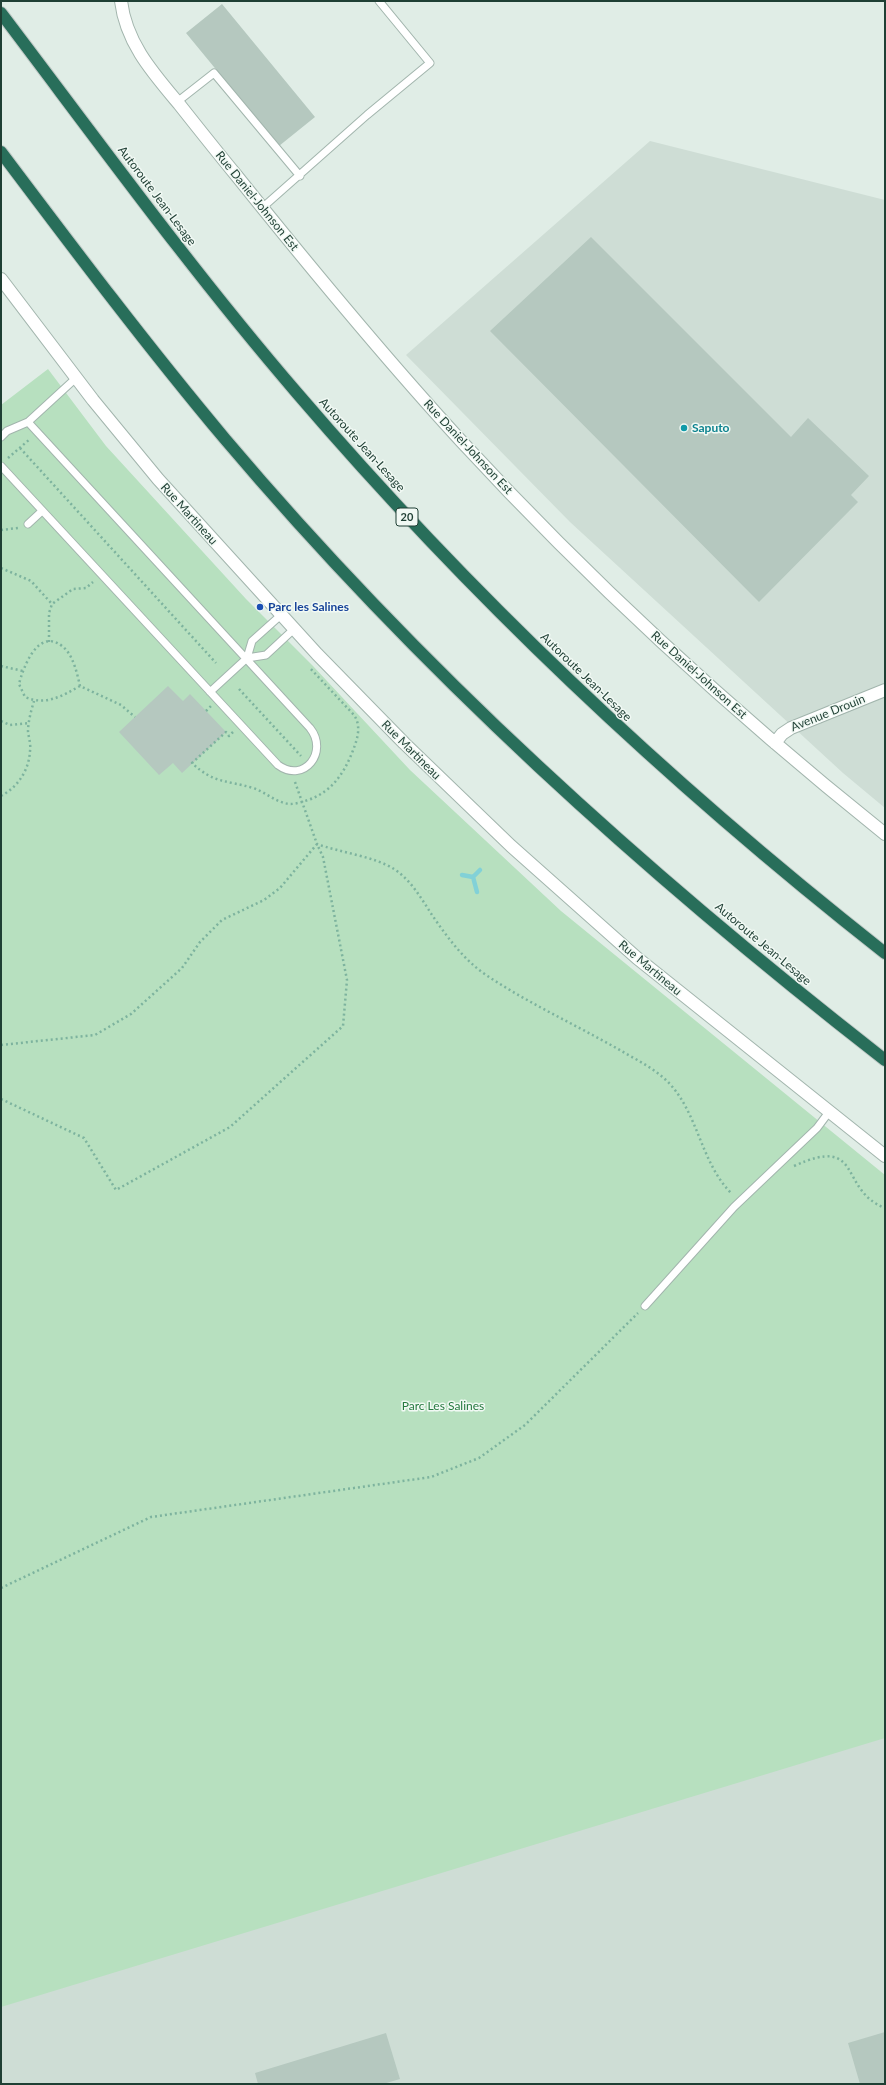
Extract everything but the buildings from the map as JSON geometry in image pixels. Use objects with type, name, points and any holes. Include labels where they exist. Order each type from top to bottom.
[{"type":"highway","name":"Autoroute Jean-Lesage","points":[[1,13],[218,297],[320,419],[436,548],[563,676],[645,753],[771,861],[885,953]]},
{"type":"highway","name":"Autoroute Jean-Lesage","points":[[1,152],[127,318],[206,416],[271,492],[393,624],[509,739],[618,839],[752,955],[885,1060]]},
{"type":"street","name":"Rue Daniel-Johnson Est","points":[[121,1],[125,22],[136,46],[154,74],[262,208],[392,363],[479,460],[619,602],[775,743],[885,834]]},
{"type":"street","name":"Rue Martineau","points":[[1,279],[76,378],[158,479],[294,629],[404,743],[548,880],[660,977],[885,1156]]},
{"type":"street","name":"Avenue Drouin","points":[[775,743],[782,734],[791,728],[885,690]]},
{"type":"lane","points":[[262,208],[300,176],[367,115],[430,63],[380,1]]},
{"type":"lane","points":[[177,102],[214,72],[300,176]]},
{"type":"lane","points":[[1,437],[7,431],[28,422],[76,378]]},
{"type":"lane","points":[[3,463],[42,511],[278,765],[284,769],[293,771],[309,764],[316,755],[317,750],[314,733],[247,658],[28,422]]},
{"type":"lane","points":[[28,524],[42,511]]},
{"type":"lane","points":[[210,692],[247,658],[252,641],[281,615]]},
{"type":"lane","points":[[247,658],[266,655],[294,629]]},
{"type":"lane","points":[[645,1306],[745,1195],[817,1128],[829,1112]]},
{"type":"path","points":[[3,463],[20,448],[216,663]]},
{"type":"path","points":[[1,530],[13,530],[28,524]]},
{"type":"path","points":[[1,568],[31,581],[52,604]]},
{"type":"path","points":[[49,642],[49,613],[52,604],[73,589],[86,588]]},
{"type":"path","points":[[80,686],[59,698],[34,701],[25,697],[19,684],[28,659],[36,648],[44,643],[53,642],[63,646],[71,659],[80,686],[121,705],[135,717]]},
{"type":"path","points":[[229,736],[226,732],[192,763],[208,777],[254,788],[282,802],[290,804],[301,802],[323,793],[340,778],[352,751],[358,728],[354,715],[310,669],[308,666],[309,662]]},
{"type":"path","points":[[1,666],[23,671]]},
{"type":"path","points":[[239,689],[303,758]]},
{"type":"path","points":[[1,796],[11,791],[21,779],[28,766],[31,749],[29,723],[34,701]]},
{"type":"path","points":[[1,721],[10,725],[29,723]]},
{"type":"path","points":[[1,1099],[84,1138],[116,1190],[230,1127],[342,1026],[347,980],[323,857],[301,802],[294,780]]},
{"type":"path","points":[[1,1045],[95,1035],[132,1014],[182,968],[200,942],[222,920],[264,900],[280,888],[317,844]]},
{"type":"path","points":[[317,844],[381,862],[393,868],[415,888],[455,946],[475,967],[514,992],[634,1058],[664,1078],[677,1093],[688,1110],[705,1154],[716,1176],[734,1196]]},
{"type":"path","points":[[790,1168],[817,1157],[828,1155],[836,1157],[846,1165],[867,1197],[885,1208]]},
{"type":"path","points":[[1,1588],[152,1517],[431,1477],[479,1458],[525,1425],[645,1306]]},
{"type":"shaded area","points":[[650,141],[885,200],[885,808],[843,773],[570,522],[406,355]]},
{"type":"shaded area","points":[[885,1737],[885,2084],[1,2084],[1,2004]]},
{"type":"green space","name":"Parc Les Salines","points":[[48,369],[106,446],[246,599],[313,666],[410,770],[561,911],[885,1175],[885,1738],[1,2007],[1,405]]},
{"type":"waterway","points":[[473,877],[480,870]]},
{"type":"waterway","points":[[462,875],[473,877],[477,892]]},
{"type":"place","name":"Saputo","points":[[684,428]]},
{"type":"place","name":"Parc les Salines","points":[[260,607]]}]
